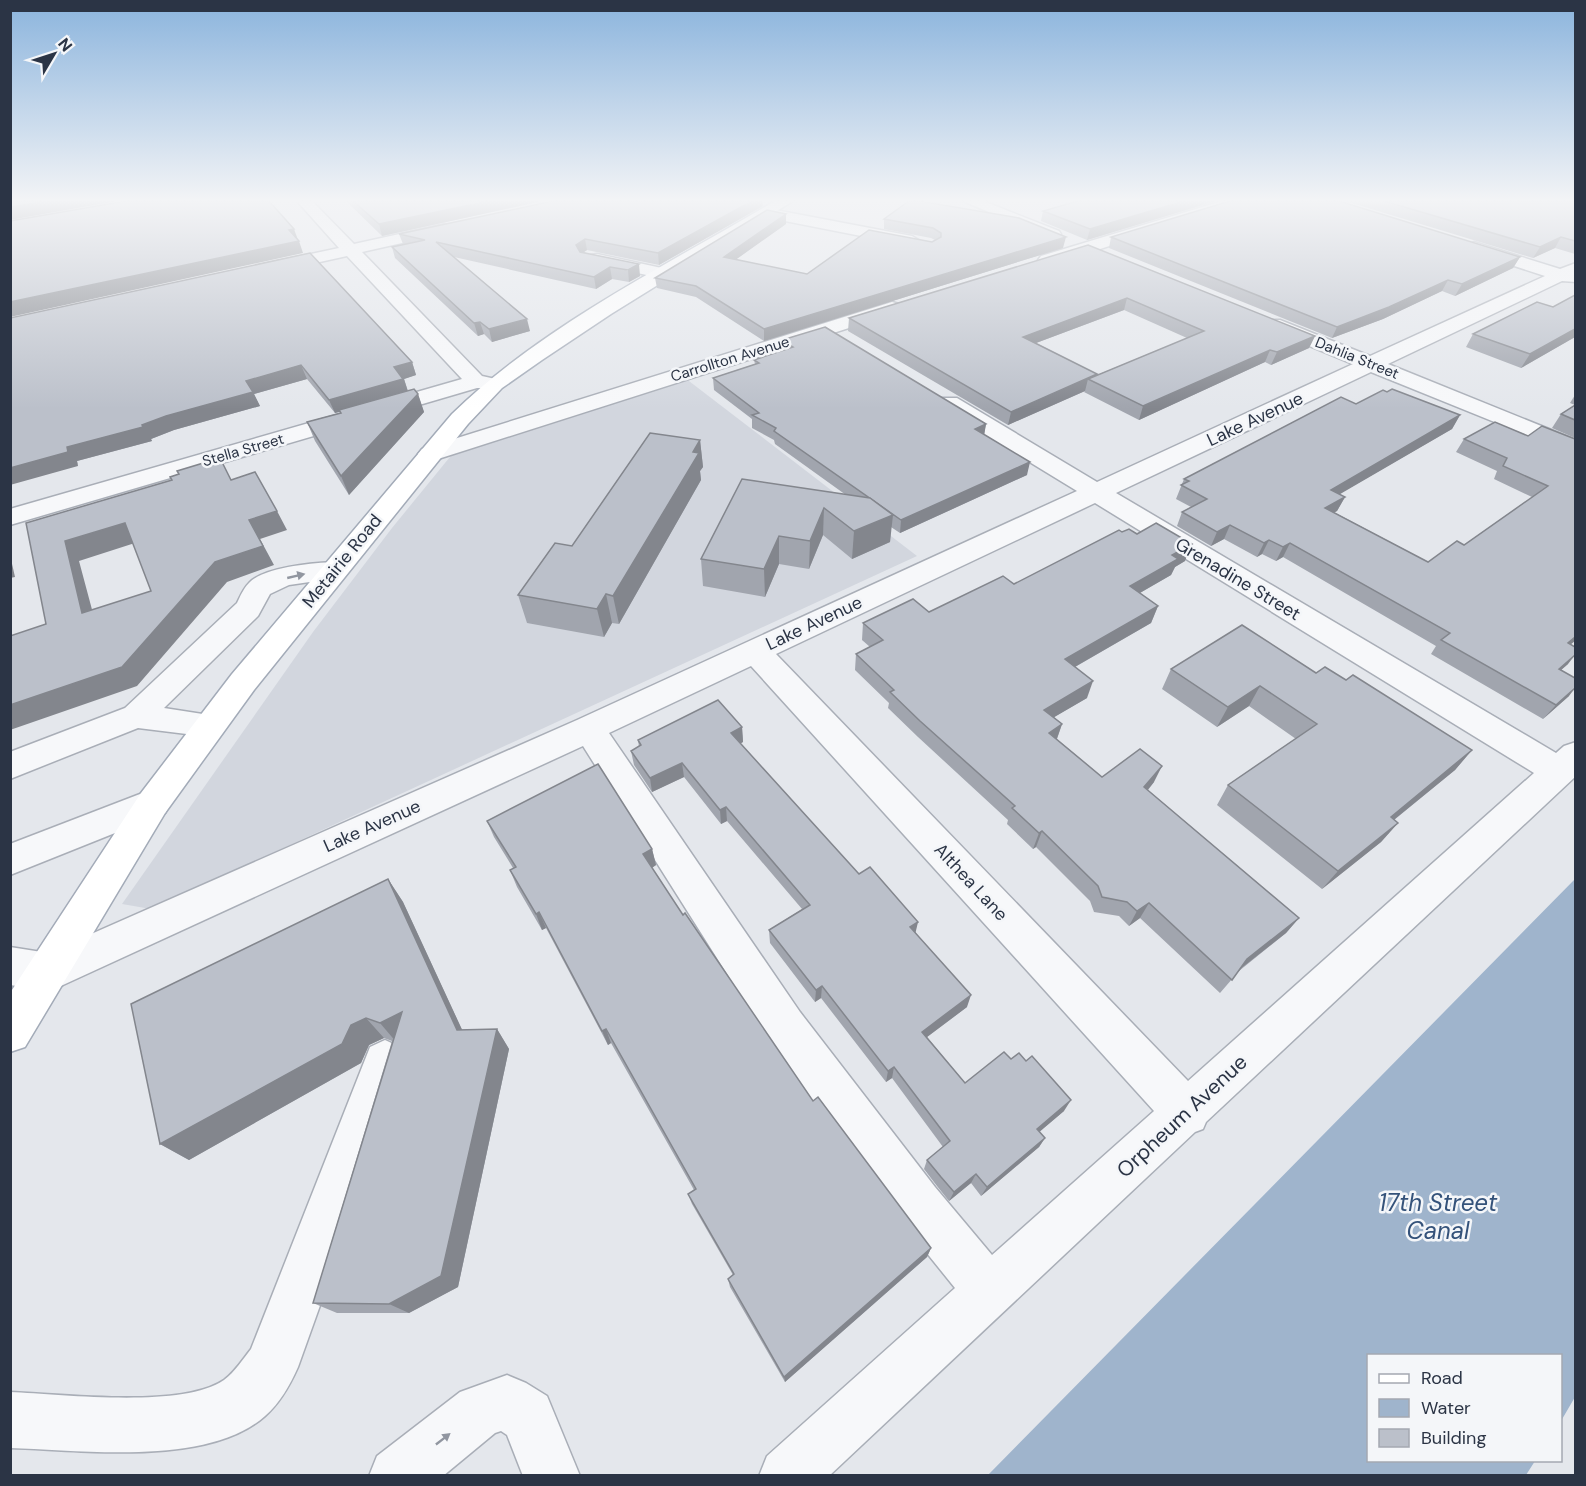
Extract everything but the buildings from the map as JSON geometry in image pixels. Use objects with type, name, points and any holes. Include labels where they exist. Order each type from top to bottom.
[{"type":"main road","name":"Metairie Road","points":[[10,1032],[153,803],[243,682],[430,454],[485,383],[671,270]]},
{"type":"street","points":[[370,270],[485,383]]},
{"type":"street","points":[[649,270],[665,274]]},
{"type":"street","name":"Lake Avenue","points":[[49,972],[589,729],[1571,274]]},
{"type":"street","name":"Carrollton Avenue","points":[[430,454],[906,304]]},
{"type":"street","name":"Dahlia Street","points":[[1251,315],[1575,448]]},
{"type":"street","points":[[827,329],[857,347]]},
{"type":"street","name":"Stella Street","points":[[10,517],[485,383]]},
{"type":"street","name":"Grenadine Street","points":[[926,390],[1095,493],[1567,763]]},
{"type":"street","points":[[10,766],[136,716],[248,609],[259,588],[273,581],[316,571],[334,571]]},
{"type":"street","name":"Althea Lane","points":[[755,651],[1186,1113]]},
{"type":"street","points":[[136,716],[211,725]]},
{"type":"street","points":[[589,729],[785,1027],[918,1204],[990,1292]]},
{"type":"street","name":"Orpheum Avenue","points":[[787,1476],[1567,763]]},
{"type":"street","points":[[10,860],[153,803]]},
{"type":"street","points":[[10,966],[49,972]]},
{"type":"street","points":[[10,1420],[169,1424],[214,1415],[244,1399],[271,1368],[385,1062]]},
{"type":"street","points":[[397,1476],[479,1411],[507,1402],[527,1416],[552,1476]]},
{"type":"shaded area","points":[[685,378],[917,556],[151,909],[122,904],[313,632],[392,528],[454,452]]},
{"type":"water","name":"17th Street Canal","points":[[1575,879],[1575,1397],[1562,1419],[1562,1354],[1367,1354],[1367,1462],[1534,1462],[1526,1475],[988,1475]]}]
